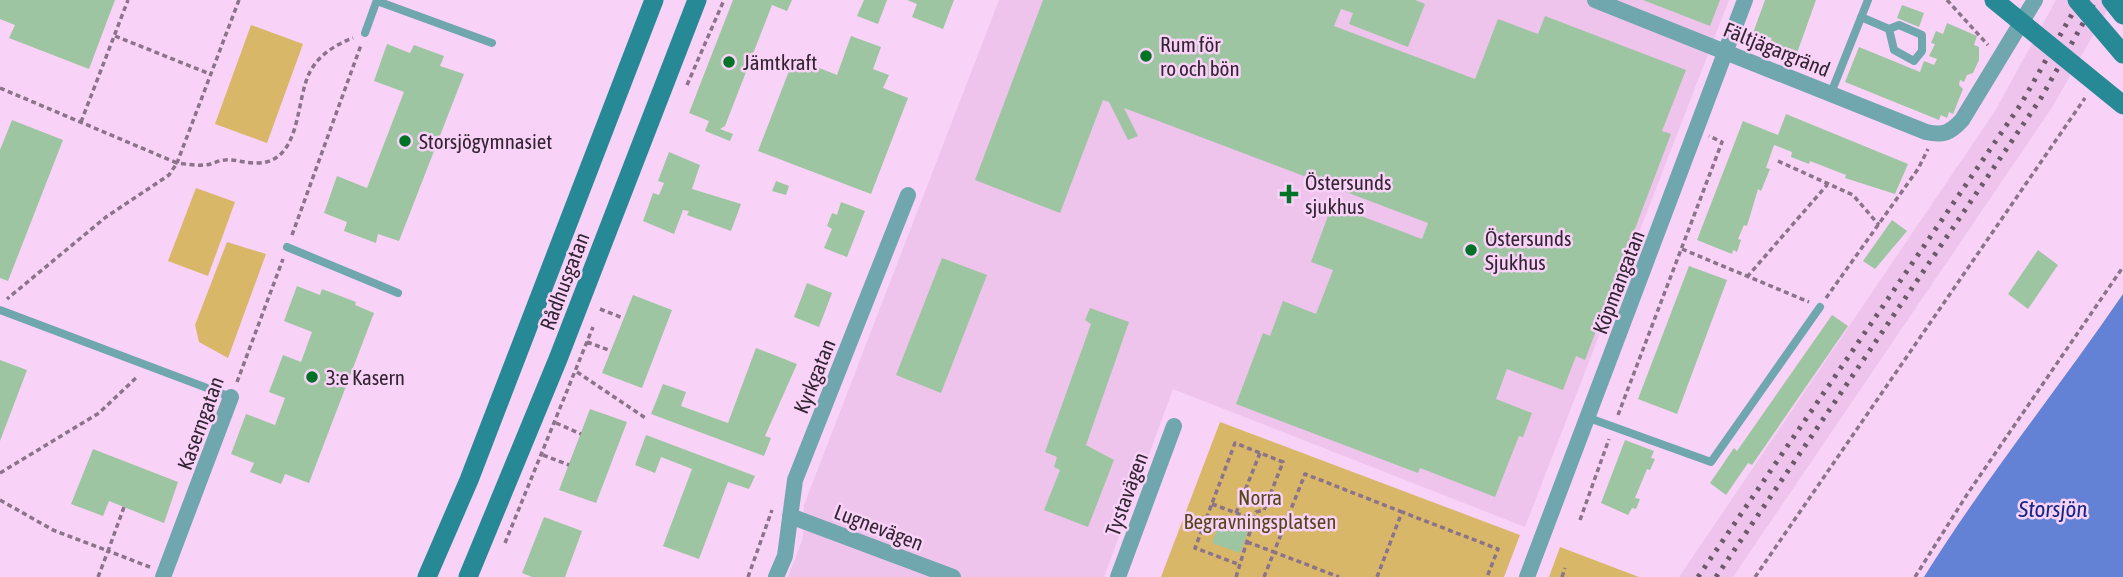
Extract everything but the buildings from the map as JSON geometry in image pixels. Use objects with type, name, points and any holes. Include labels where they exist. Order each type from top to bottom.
[{"type":"main road","name":"Rådhusgatan","points":[[427,577],[469,480],[654,0]]},
{"type":"main road","name":"Rådhusgatan","points":[[468,577],[558,359],[697,0]]},
{"type":"main road","points":[[1994,0],[2123,105]]},
{"type":"main road","points":[[2077,0],[2123,54]]},
{"type":"main road","points":[[2111,0],[2123,15]]},
{"type":"street","name":"Fältjägargränd","points":[[1595,0],[1939,134]]},
{"type":"street","name":"Köpmangatan","points":[[1527,577],[1698,131],[1745,0]]},
{"type":"street","points":[[1939,134],[1962,120],[2035,0]]},
{"type":"street","name":"Kyrkgatan","points":[[776,577],[785,556],[795,480],[908,195]]},
{"type":"street","name":"Kaserngatan","points":[[164,575],[201,467],[231,397]]},
{"type":"street","name":"Tystavägen","points":[[1118,577],[1174,426]]},
{"type":"street","name":"Lugnevägen","points":[[790,516],[953,577]]},
{"type":"lane","points":[[365,33],[377,0],[492,43]]},
{"type":"lane","points":[[1831,93],[1868,0]]},
{"type":"lane","points":[[1861,17],[1889,29],[1899,25],[1908,27],[1922,36],[1922,51],[1914,61],[1894,50],[1889,29]]},
{"type":"lane","points":[[287,247],[398,293]]},
{"type":"lane","points":[[1589,418],[1711,462],[1819,307]]},
{"type":"lane","points":[[0,310],[231,397]]},
{"type":"path","points":[[81,122],[128,0]]},
{"type":"path","points":[[0,304],[106,217],[169,174],[177,163],[239,0]]},
{"type":"path","points":[[1947,0],[1970,22],[1999,59]]},
{"type":"path","points":[[0,88],[177,163],[205,165],[224,160],[258,163],[271,159],[290,139],[298,121],[303,85],[311,68],[325,53],[365,33]]},
{"type":"path","points":[[299,214],[365,33]]},
{"type":"path","points":[[115,36],[210,74]]},
{"type":"path","points":[[1755,577],[2092,87]]},
{"type":"path","points":[[1580,520],[1723,142],[1698,131]]},
{"type":"path","points":[[1682,249],[1819,307],[1919,170],[1939,134]]},
{"type":"path","points":[[1778,161],[1853,195],[1879,225]]},
{"type":"path","points":[[1747,276],[1827,185]]},
{"type":"path","points":[[1915,577],[1968,492],[2123,267]]},
{"type":"path","name":"Kaserngatan","points":[[231,397],[274,282]]},
{"type":"path","points":[[600,309],[623,318]]},
{"type":"path","points":[[587,342],[611,351]]},
{"type":"path","points":[[0,473],[99,413],[149,364]]},
{"type":"path","points":[[577,372],[647,419]]},
{"type":"path","points":[[556,423],[581,434]]},
{"type":"path","points":[[1236,577],[1238,564],[1253,528],[1252,519],[1256,512],[1264,510],[1283,462],[1234,443],[1195,548],[1238,564]]},
{"type":"path","points":[[1236,513],[1260,453]]},
{"type":"path","points":[[543,455],[569,465]]},
{"type":"path","points":[[1264,577],[1305,474],[1498,549],[1487,577]]},
{"type":"path","points":[[0,500],[53,530],[164,575]]},
{"type":"path","points":[[748,577],[775,501]]},
{"type":"path","points":[[1212,504],[1252,519]]},
{"type":"path","points":[[98,577],[124,507]]},
{"type":"path","points":[[1377,577],[1402,512]]},
{"type":"path","points":[[1247,542],[1339,577]]},
{"type":"path","points":[[1562,577],[1565,568]]},
{"type":"shaded area","name":"Östersunds sjukhus","points":[[999,0],[1729,0],[1525,527],[1173,389],[1104,577],[788,577],[803,538],[804,505]]},
{"type":"shaded area","points":[[2056,0],[2113,0],[2053,106],[1733,577],[1679,577],[1995,111]]},
{"type":"green space","points":[[251,25],[303,44],[267,143],[215,124]]},
{"type":"green space","points":[[196,188],[235,202],[208,276],[168,261]]},
{"type":"green space","points":[[227,242],[266,254],[228,358],[199,342],[195,325]]},
{"type":"green space","name":"Norra Begravningsplatsen","points":[[1220,422],[1520,535],[1504,577],[1161,577]]},
{"type":"green space","points":[[1560,547],[1639,577],[1549,577]]},
{"type":"water","name":"Storsjön","points":[[2123,294],[2123,577],[1924,577],[1972,505]]},
{"type":"railway","points":[[1698,577],[2021,104],[2080,0]]},
{"type":"railway","points":[[1716,577],[2041,98],[2096,0]]},
{"type":"place","name":"Rum för ro och bön","points":[[1146,56]]},
{"type":"place","name":"Jämtkraft","points":[[729,62]]},
{"type":"place","name":"Storsjögymnasiet","points":[[405,141]]},
{"type":"place","name":"Östersunds sjukhus","points":[[1289,194]]},
{"type":"place","name":"Östersunds Sjukhus","points":[[1471,250]]},
{"type":"place","name":"3:e Kasern","points":[[312,377]]}]
